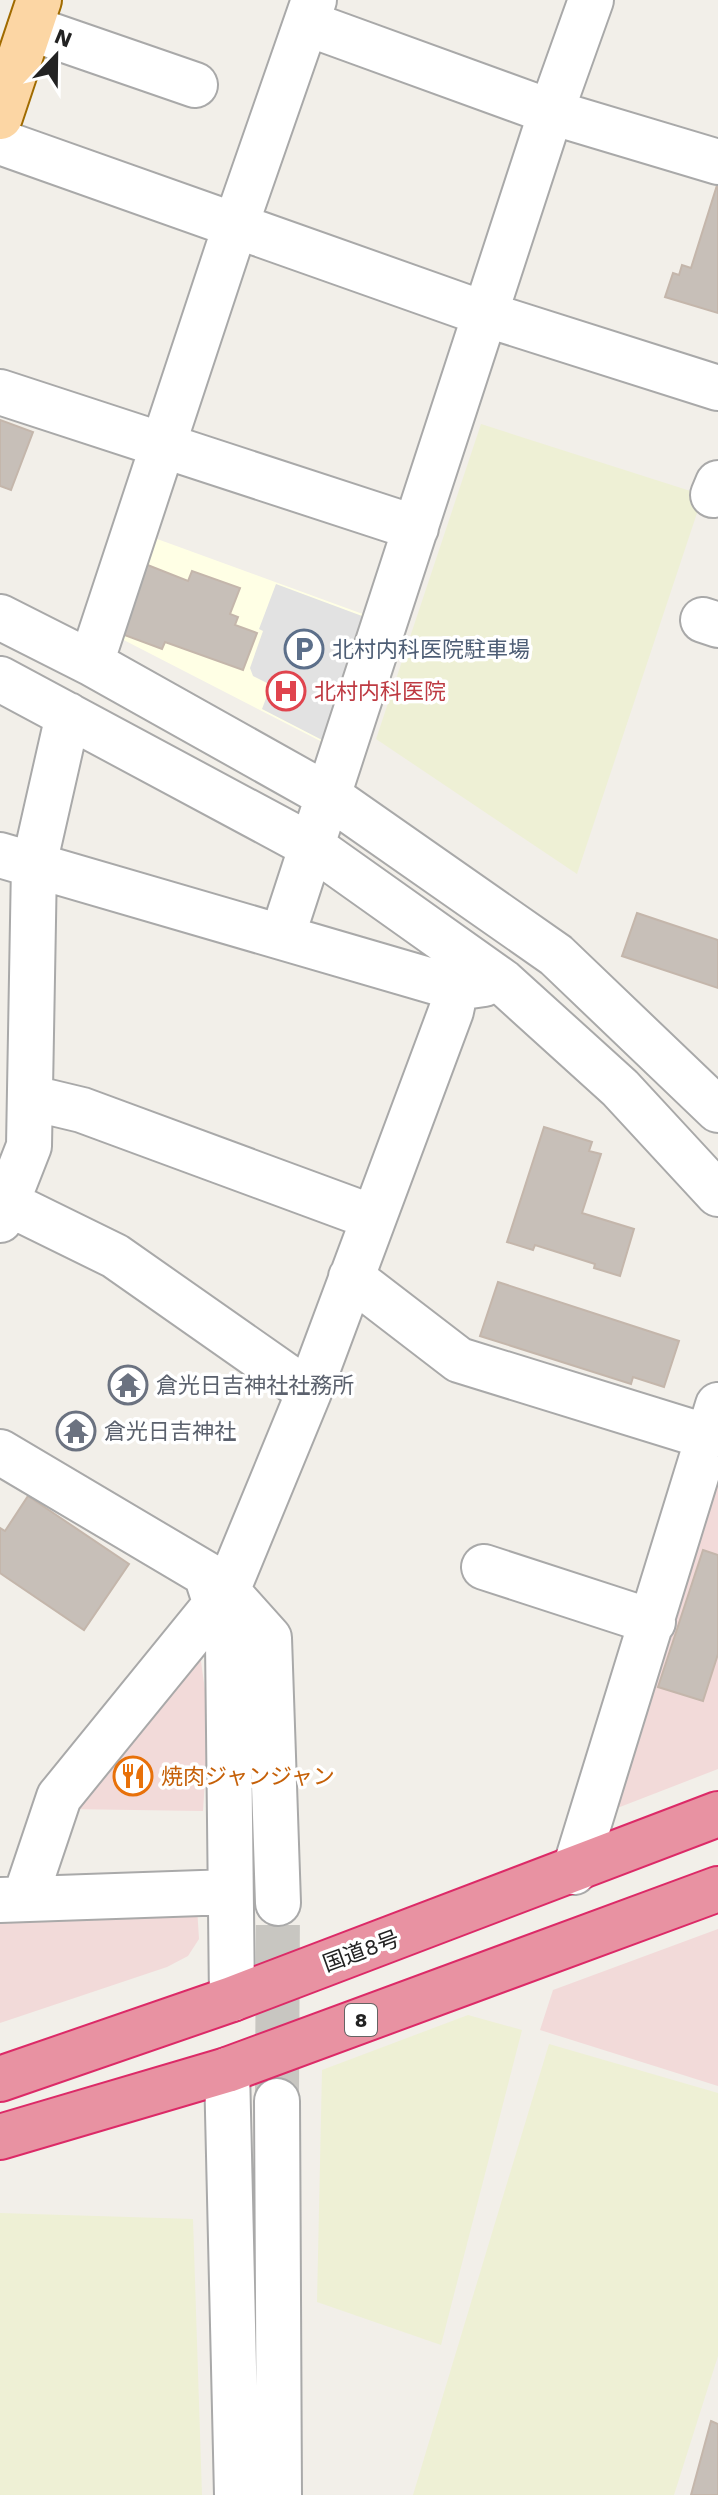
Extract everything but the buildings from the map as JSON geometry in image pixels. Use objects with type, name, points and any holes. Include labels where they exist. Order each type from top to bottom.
[{"type":"highway","name":"国道8号","points":[[0,2079],[232,1999],[574,1872],[718,1814]]},
{"type":"highway","name":"8","points":[[0,2137],[227,2070],[718,1889]]},
{"type":"main road","points":[[0,117],[34,14]]},
{"type":"street","points":[[282,937],[488,315],[551,112],[591,0]]},
{"type":"street","points":[[91,663],[235,227],[310,12],[551,112],[718,162]]},
{"type":"street","points":[[34,14],[195,85]]},
{"type":"street","points":[[0,142],[488,315],[718,388]]},
{"type":"street","points":[[0,392],[416,528]]},
{"type":"street","points":[[0,617],[91,663],[330,797],[556,955],[718,1110]]},
{"type":"street","points":[[0,679],[313,847],[503,982],[620,1088],[718,1194]]},
{"type":"street","points":[[68,715],[17,860],[32,1098],[14,1142],[3,1211],[115,1256],[309,1392]]},
{"type":"street","points":[[17,860],[456,988],[503,982]]},
{"type":"street","points":[[230,1892],[13,1899],[59,1797],[217,1590],[309,1392],[451,1011],[456,988]]},
{"type":"street","points":[[32,1098],[82,1110],[372,1217]]},
{"type":"street","points":[[351,1277],[459,1360],[713,1421],[574,1872]]},
{"type":"street","points":[[6,1465],[217,1590],[269,1638],[278,1903]]},
{"type":"street","points":[[484,1567],[653,1622]]},
{"type":"street","points":[[217,1590],[228,1642],[232,1999]]},
{"type":"street","points":[[227,2070],[237,2495]]},
{"type":"street","points":[[277,2101],[279,2495]]},
{"type":"shaded area","points":[[481,424],[703,495],[577,874],[376,739]]},
{"type":"shaded area","name":"北村内科医院","points":[[149,536],[371,617],[332,747],[114,635]]},
{"type":"shaded area","name":"北村内科医院駐車場","points":[[276,584],[362,616],[324,741],[262,709],[271,685],[253,676],[250,668],[263,631],[259,629]]},
{"type":"shaded area","points":[[718,1460],[718,1769],[607,1812]]},
{"type":"shaded area","name":"焼肉ジャンジャン","points":[[199,1647],[209,1719],[203,1811],[66,1809]]},
{"type":"shaded area","points":[[197,1907],[199,1939],[188,1956],[167,1967],[0,2023],[0,1915]]},
{"type":"shaded area","points":[[718,1929],[718,2086],[540,2030],[553,1990]]},
{"type":"shaded area","points":[[468,2015],[522,2030],[441,2345],[317,2302],[322,2070]]},
{"type":"shaded area","points":[[549,2044],[718,2093],[718,2356],[674,2495],[413,2495]]},
{"type":"shaded area","points":[[0,2213],[193,2219],[202,2495],[0,2495]]},
{"type":"tunnel","points":[[277,2101],[278,1903]]},
{"type":"place","name":"北村内科医院駐車場","points":[[304,649]]},
{"type":"place","name":"北村内科医院","points":[[286,691]]},
{"type":"place","name":"倉光日吉神社社務所","points":[[128,1385]]},
{"type":"place","name":"倉光日吉神社","points":[[76,1431]]},
{"type":"place","name":"焼肉ジャンジャン","points":[[133,1776]]}]
